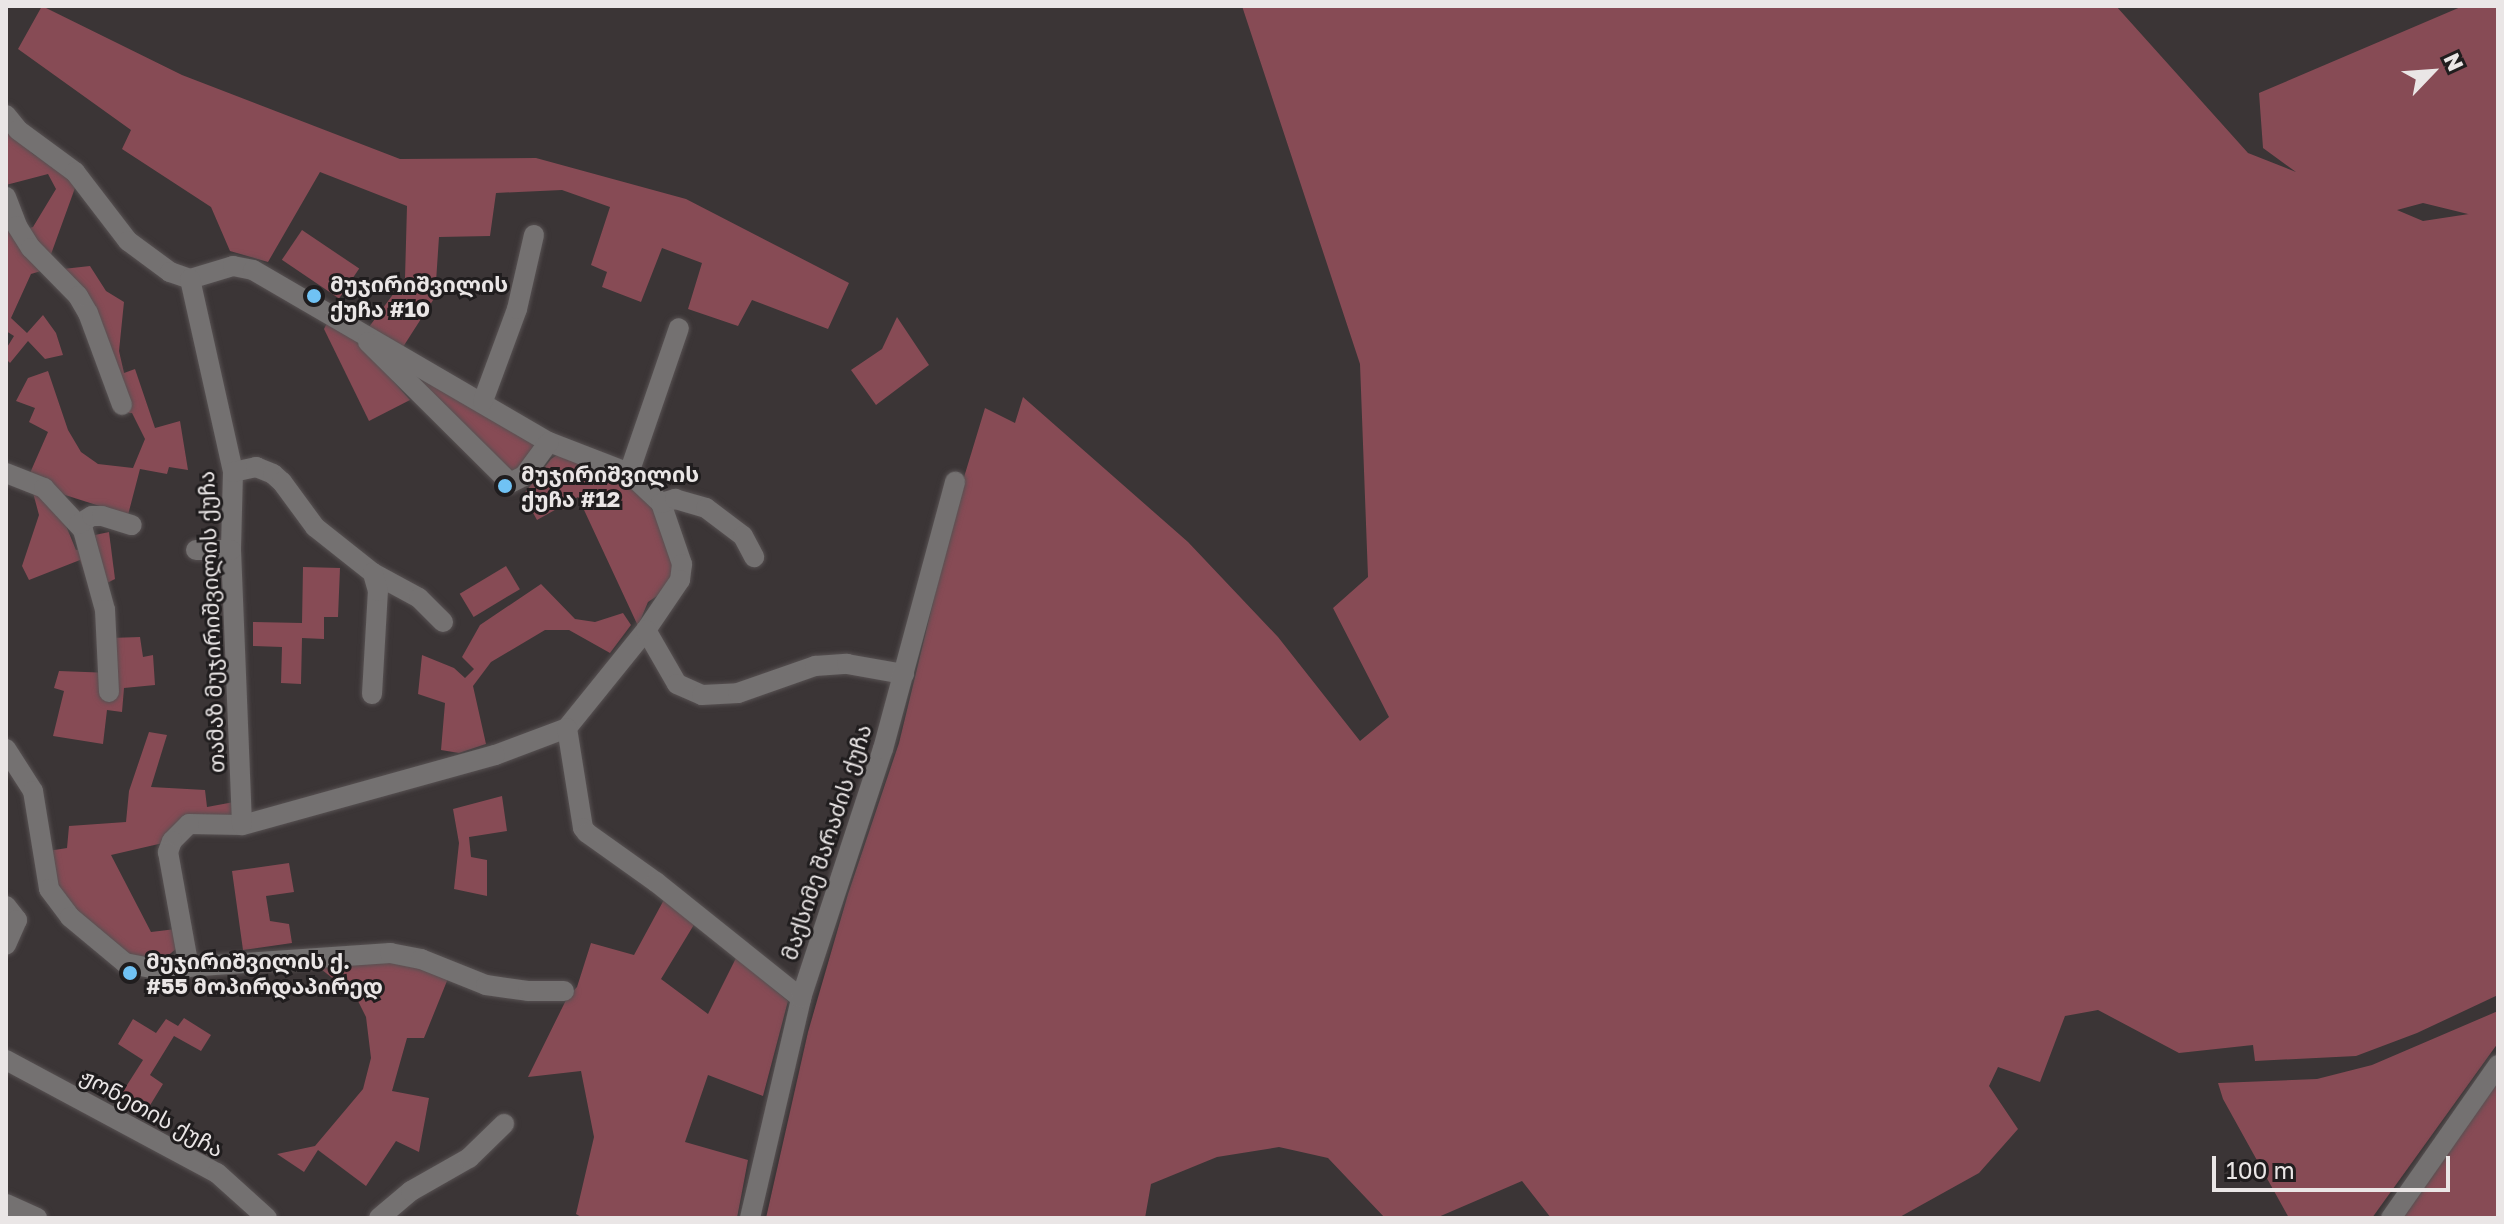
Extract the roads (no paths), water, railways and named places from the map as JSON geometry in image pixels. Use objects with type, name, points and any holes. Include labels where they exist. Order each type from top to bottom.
[{"type":"street","points":[[6,115],[18,130],[75,172],[128,241],[170,272],[190,279],[233,266],[253,270],[549,442],[629,473],[661,503],[682,564],[680,580],[646,630],[567,728],[495,755],[242,825],[189,824],[172,841],[168,852],[189,967]]},
{"type":"street","points":[[6,197],[17,226],[31,248],[78,296],[88,313],[122,405]]},
{"type":"street","points":[[483,401],[517,309],[534,235]]},
{"type":"street","name":"თამაზ მუჯირიშვილის ქუჩა","points":[[190,279],[233,472],[231,550],[242,825]]},
{"type":"street","points":[[629,473],[679,328]]},
{"type":"street","points":[[366,335],[371,348],[510,483],[524,476],[549,442]]},
{"type":"street","points":[[233,472],[256,467],[273,474],[315,527],[373,573],[419,598],[443,622]]},
{"type":"street","points":[[6,473],[44,488],[79,524],[92,553],[105,610],[109,692]]},
{"type":"street","name":"მაქსიმე შარაძის ქუჩა","points":[[750,1218],[801,998],[883,749],[955,482]]},
{"type":"street","points":[[661,503],[675,499],[706,508],[743,536],[754,557]]},
{"type":"street","points":[[79,524],[92,516],[102,516],[132,525]]},
{"type":"street","points":[[196,550],[231,550]]},
{"type":"street","points":[[372,694],[378,591],[373,573]]},
{"type":"street","points":[[646,630],[677,684],[702,695],[738,693],[815,666],[847,664],[904,674]]},
{"type":"street","points":[[567,728],[583,828],[587,833],[656,882],[801,998]]},
{"type":"street","points":[[6,749],[30,784],[49,889],[70,917],[125,963],[157,969],[390,953],[421,959],[486,985],[528,991],[564,991]]},
{"type":"street","points":[[6,945],[12,913]]},
{"type":"street","name":"ჟონეთის ქუჩა","points":[[6,1060],[217,1173],[267,1218]]},
{"type":"street","points":[[2391,1218],[2498,1065]]},
{"type":"street","points":[[379,1218],[411,1191],[469,1158],[504,1124]]},
{"type":"street","points":[[6,1204],[37,1218]]},
{"type":"place","name":"მუჯირიშვილის ქუჩა #10","points":[[314,296]]},
{"type":"place","name":"მუჯირიშვილის ქუჩა #12","points":[[505,486]]},
{"type":"place","name":"მუჯირიშვილის ქ. #55 მოპირდაპირედ","points":[[130,973]]}]
